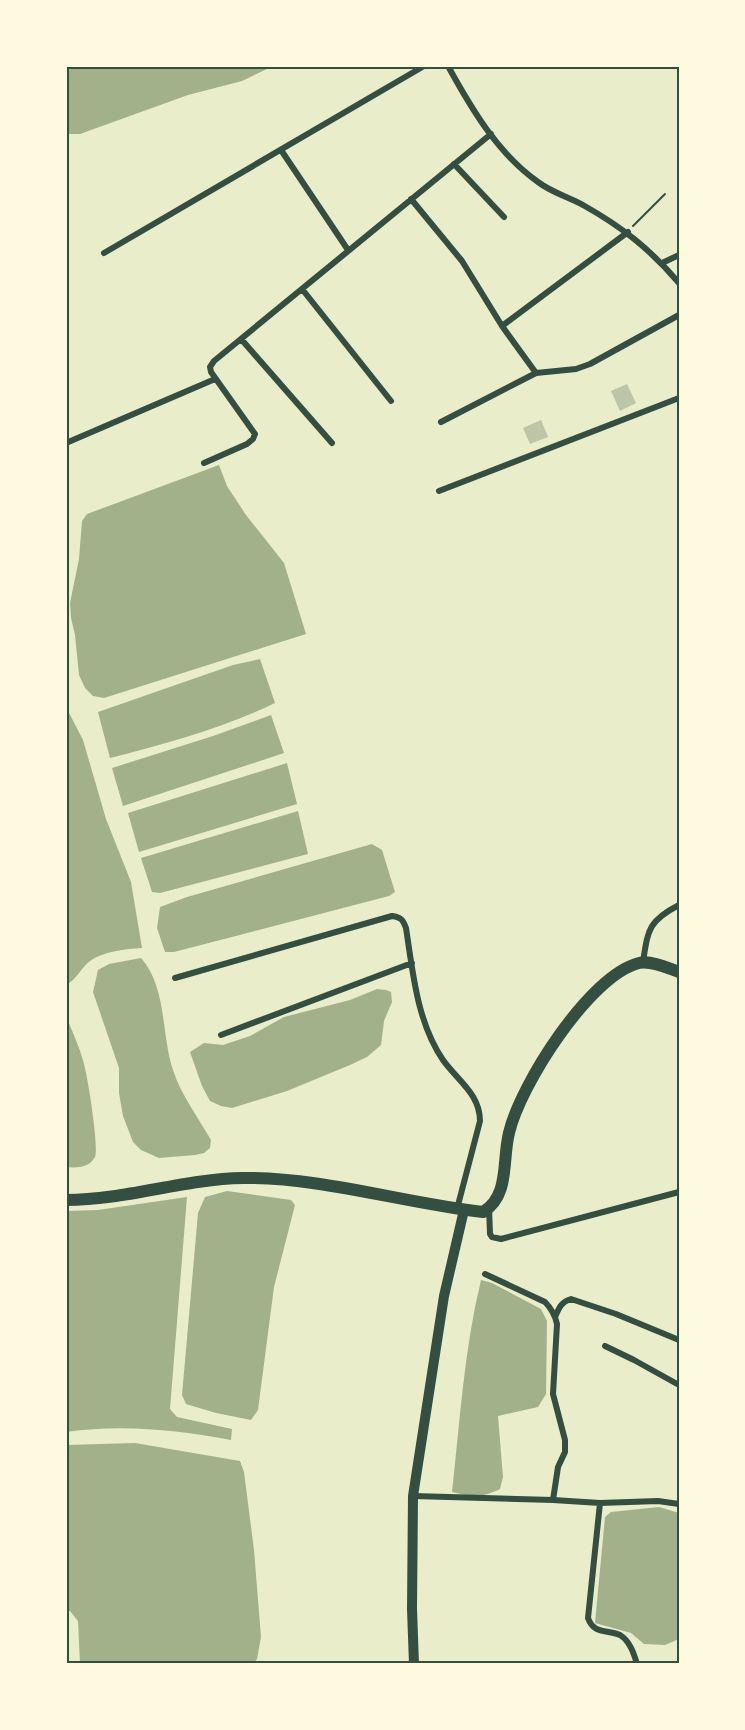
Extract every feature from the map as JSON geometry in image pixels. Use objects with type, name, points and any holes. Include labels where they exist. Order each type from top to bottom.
[{"type":"main road","points":[[66,1200],[104,1198],[217,1179],[263,1178],[473,1210],[495,1203],[505,1169],[508,1134],[517,1110],[526,1089],[544,1059],[574,1017],[594,992],[629,966],[643,962],[679,972]]},
{"type":"street","points":[[104,253],[424,66]]},
{"type":"street","points":[[448,66],[482,122],[518,165],[538,182],[628,232],[662,263],[679,283]]},
{"type":"street","points":[[204,463],[247,444],[255,434],[215,379],[210,367],[348,250],[491,134]]},
{"type":"street","points":[[281,150],[348,250]]},
{"type":"street","points":[[454,164],[504,217]]},
{"type":"street","points":[[411,199],[453,249],[502,326],[536,373]]},
{"type":"street","points":[[502,326],[628,232]]},
{"type":"street","points":[[662,263],[679,255]]},
{"type":"street","points":[[302,289],[391,401]]},
{"type":"street","points":[[441,422],[536,373],[576,369],[590,364],[679,315]]},
{"type":"street","points":[[241,339],[332,443]]},
{"type":"street","points":[[66,443],[215,379]]},
{"type":"street","points":[[439,492],[679,398]]},
{"type":"street","points":[[643,962],[646,940],[655,920],[679,905]]},
{"type":"street","points":[[175,978],[392,916],[398,917],[403,920],[420,1008],[430,1035],[451,1071],[475,1098],[480,1110],[473,1210],[444,1296],[413,1496],[414,1664]]},
{"type":"street","points":[[221,1035],[412,963]]},
{"type":"street","points":[[473,1210],[492,1237],[501,1239],[679,1192]]},
{"type":"street","points":[[485,1274],[545,1302],[555,1317],[557,1324],[553,1394],[565,1440],[565,1452],[558,1467],[553,1500]]},
{"type":"street","points":[[555,1317],[560,1305],[571,1299],[616,1314],[679,1340]]},
{"type":"street","points":[[605,1346],[679,1385]]},
{"type":"street","points":[[413,1496],[600,1503],[643,1501],[679,1504]]},
{"type":"street","points":[[600,1503],[588,1618],[596,1630],[620,1635],[628,1642],[637,1664]]},
{"type":"path","points":[[628,232],[665,194]]},
{"type":"shaded area","points":[[66,66],[273,66],[242,81],[188,95],[80,134],[66,134]]},
{"type":"shaded area","points":[[219,465],[227,486],[246,515],[284,563],[306,634],[104,698],[93,696],[85,688],[79,675],[70,603],[79,559],[82,521],[87,514]]},
{"type":"shaded area","points":[[260,659],[275,703],[214,728],[110,758],[98,712],[233,665]]},
{"type":"shaded area","points":[[66,707],[83,740],[106,819],[131,882],[142,948],[102,955],[90,961],[66,985]]},
{"type":"shaded area","points":[[271,715],[284,753],[123,806],[112,768]]},
{"type":"shaded area","points":[[287,763],[297,804],[139,852],[128,813]]},
{"type":"shaded area","points":[[298,811],[308,854],[160,893],[152,892],[141,858]]},
{"type":"shaded area","points":[[372,844],[382,850],[395,892],[389,896],[174,952],[165,952],[157,928],[160,907],[187,897]]},
{"type":"shaded area","points":[[141,958],[155,983],[169,1056],[176,1079],[211,1140],[210,1148],[204,1153],[159,1158],[141,1150],[133,1142],[123,1116],[119,1093],[119,1068],[93,992],[98,970],[109,964]]},
{"type":"shaded area","points":[[377,989],[391,992],[392,1002],[384,1021],[381,1045],[367,1057],[287,1091],[232,1108],[210,1101],[190,1052],[204,1043],[223,1045],[250,1036],[284,1017],[350,1000]]},
{"type":"shaded area","points":[[66,1016],[84,1064],[96,1141],[95,1157],[86,1165],[78,1167],[66,1167]]},
{"type":"shaded area","points":[[227,1191],[291,1200],[295,1205],[274,1287],[258,1410],[251,1420],[186,1404],[182,1395],[198,1213],[205,1197]]},
{"type":"shaded area","points":[[187,1197],[170,1409],[177,1417],[232,1429],[231,1440],[190,1433],[129,1428],[66,1432],[66,1211],[98,1210]]},
{"type":"shaded area","points":[[481,1280],[492,1283],[541,1309],[547,1321],[546,1394],[538,1407],[498,1416],[503,1477],[500,1489],[488,1494],[471,1496],[452,1492],[466,1359]]},
{"type":"shaded area","points":[[135,1443],[240,1461],[244,1472],[254,1550],[261,1637],[257,1659],[253,1664],[80,1664],[78,1621],[70,1611],[66,1612],[66,1445]]},
{"type":"shaded area","points":[[659,1507],[679,1513],[679,1639],[665,1645],[644,1644],[631,1633],[595,1623],[605,1517],[611,1512]]},
{"type":"building","points":[[627,384],[636,403],[620,411],[611,391]]},
{"type":"building","points":[[541,420],[548,437],[530,444],[523,428]]}]
